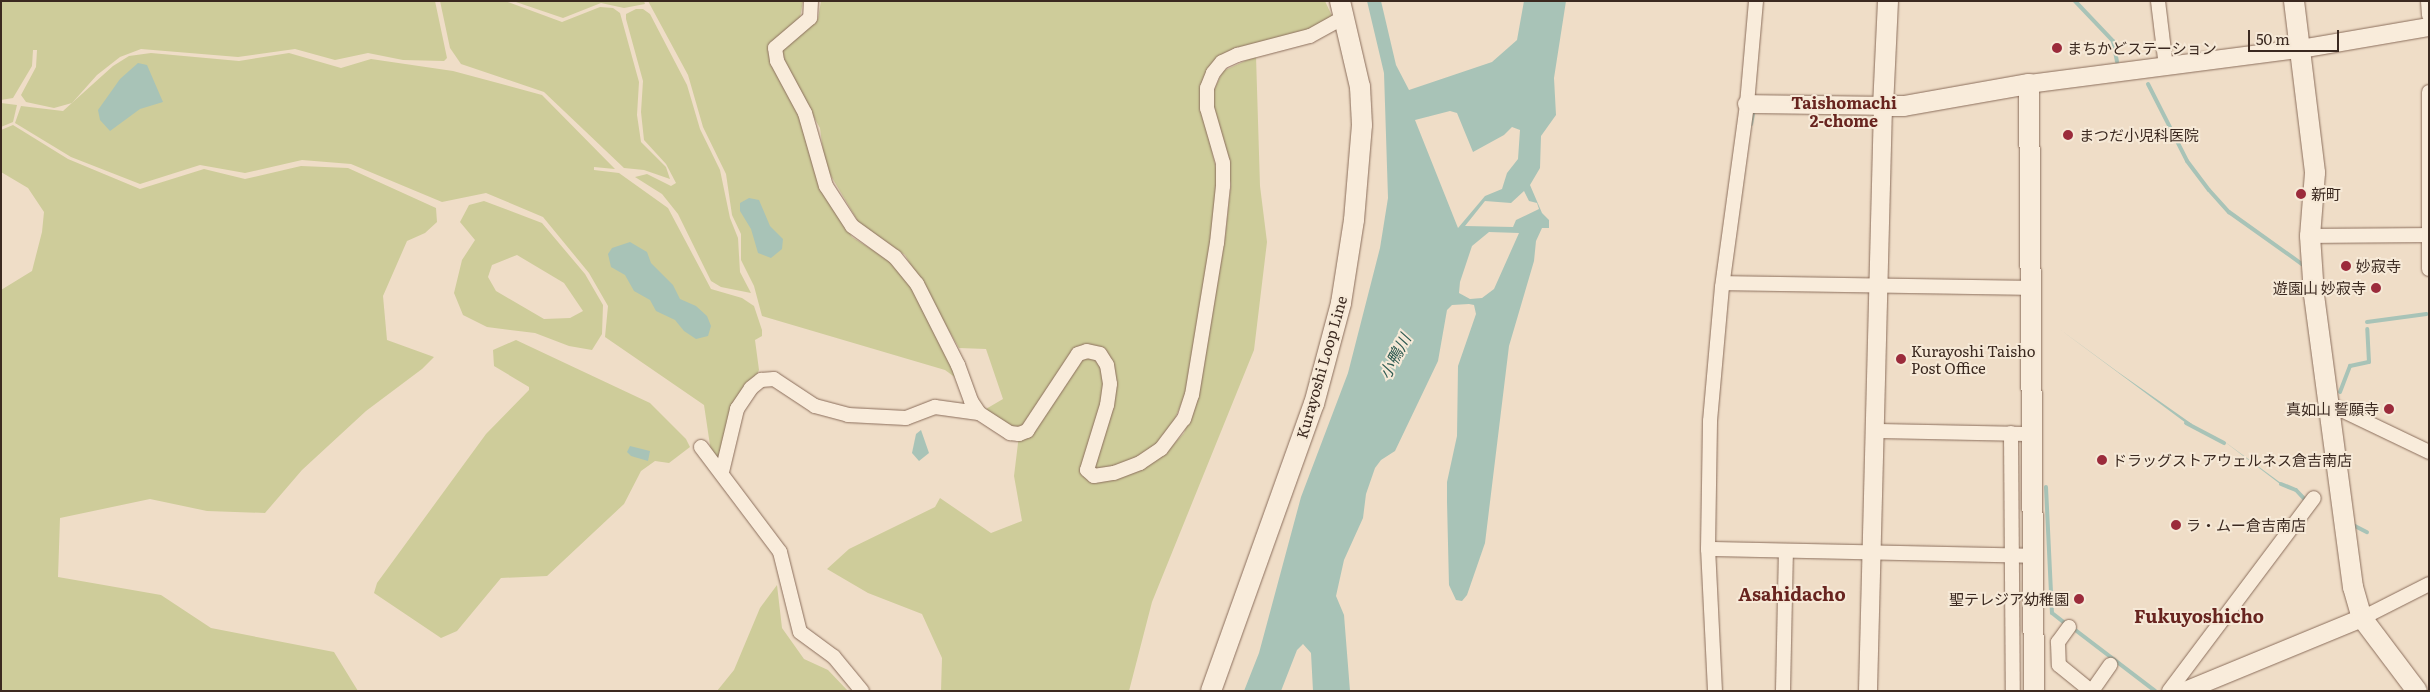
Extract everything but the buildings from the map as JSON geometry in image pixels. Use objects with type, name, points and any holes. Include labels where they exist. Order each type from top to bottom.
[{"type":"main road","points":[[1888,1],[1883,106],[1904,106],[2030,84],[2030,288],[2021,434],[2034,556],[2034,691]]},
{"type":"main road","points":[[2294,1],[2314,173],[2310,236],[2314,295],[2353,587],[2362,618],[2417,691]]},
{"type":"main road","name":"Kurayoshi Loop Line","points":[[1212,691],[1314,404],[1341,303],[1354,220],[1362,125],[1360,87],[1342,9]]},
{"type":"street","points":[[811,1],[810,18],[775,48],[777,61],[805,113],[826,186],[852,226],[895,257],[918,284],[979,413]]},
{"type":"street","points":[[1715,691],[1708,549],[1710,421],[1723,283],[1747,104],[1756,1]]},
{"type":"street","points":[[2158,1],[2166,67]]},
{"type":"street","points":[[2428,1],[2429,15]]},
{"type":"street","points":[[722,472],[737,409],[751,388],[761,380],[774,379],[816,406],[848,415],[906,418],[935,406],[979,413],[1010,433],[1019,434],[1027,431],[1078,354],[1087,351],[1100,354],[1107,365],[1110,384],[1107,405],[1087,470],[1094,476],[1114,473],[1140,463],[1161,449],[1176,433],[1184,419],[1198,366],[1222,196],[1223,162],[1207,108],[1207,88],[1213,73],[1222,62],[1237,54],[1310,36],[1342,9]]},
{"type":"street","points":[[2030,84],[2300,48],[2429,27]]},
{"type":"street","points":[[2429,92],[2429,269]]},
{"type":"street","points":[[1747,104],[1883,106],[1868,691]]},
{"type":"street","points":[[2310,236],[2428,235]]},
{"type":"street","points":[[1723,283],[2030,288]]},
{"type":"street","points":[[2329,404],[2429,452]]},
{"type":"street","points":[[1874,431],[2021,434],[2012,556],[2013,691]]},
{"type":"street","points":[[701,447],[722,472],[780,552],[800,632],[834,657],[862,691]]},
{"type":"street","points":[[2170,691],[2314,498]]},
{"type":"street","points":[[1708,549],[2034,556]]},
{"type":"street","points":[[1783,691],[1786,552]]},
{"type":"street","points":[[2185,691],[2362,618],[2429,584]]},
{"type":"street","points":[[2069,627],[2058,642],[2059,665],[2092,691],[2110,665]]},
{"type":"shaded area","points":[[1,1],[435,1],[447,58],[444,61],[403,60],[368,53],[335,60],[295,49],[238,57],[141,49],[120,57],[97,75],[72,103],[54,108],[26,102],[21,95],[36,67],[37,50],[33,50],[32,66],[13,98],[1,100]]},
{"type":"shaded area","points":[[440,1],[505,1],[562,22],[600,7],[613,8],[620,13],[639,82],[637,115],[641,142],[666,167],[670,179],[644,170],[624,168],[544,92],[461,64],[450,48]]},
{"type":"shaded area","points":[[513,1],[644,1],[645,4],[624,8],[601,3],[563,18]]},
{"type":"shaded area","points":[[648,1],[803,1],[800,18],[774,42],[803,118],[814,171],[852,237],[887,259],[911,286],[940,338],[956,378],[945,370],[762,316],[754,286],[741,260],[741,234],[732,215],[726,174],[703,127],[688,75]]},
{"type":"shaded area","points":[[821,1],[1325,1],[1332,16],[1322,27],[1235,48],[1213,63],[1211,147],[1218,177],[1201,315],[1186,392],[1172,426],[1172,446],[1184,433],[1200,386],[1225,238],[1231,184],[1214,112],[1213,92],[1223,71],[1256,56],[1260,186],[1267,242],[1254,350],[1152,602],[1129,691],[941,691],[942,658],[922,614],[868,593],[827,569],[849,549],[935,507],[940,498],[991,533],[1022,521],[1014,476],[1019,435],[979,413],[1003,399],[986,349],[959,348],[905,255],[859,223],[825,166],[820,128],[780,57],[783,45],[818,19]]},
{"type":"shaded area","points":[[636,9],[643,9],[650,14],[687,85],[700,129],[720,170],[730,218],[738,238],[740,272],[751,293],[721,287],[711,281],[678,214],[662,194],[635,177],[647,174],[671,186],[676,183],[666,164],[644,140],[641,112],[643,81],[626,19],[626,14]]},
{"type":"shaded area","points":[[151,53],[239,61],[289,53],[341,68],[371,59],[453,71],[542,95],[615,169],[594,167],[594,170],[619,173],[668,208],[711,289],[742,298],[754,306],[762,330],[762,336],[755,340],[759,370],[722,456],[715,457],[711,452],[704,405],[605,337],[608,306],[589,273],[543,217],[486,193],[442,202],[351,164],[302,160],[245,173],[200,165],[140,184],[71,157],[15,123],[21,106],[63,111],[113,66],[129,56]]},
{"type":"shaded area","points":[[1,103],[17,105],[13,122],[1,127]]},
{"type":"shaded area","points":[[13,125],[68,159],[140,189],[204,169],[245,179],[301,166],[348,168],[436,208],[437,222],[425,233],[407,241],[383,296],[387,340],[434,357],[422,369],[366,411],[302,470],[265,513],[207,511],[150,499],[60,518],[58,577],[161,595],[211,628],[334,652],[358,691],[1,691],[1,290],[32,271],[42,232],[44,212],[28,188],[1,172],[1,130]]},
{"type":"shaded area","points":[[484,201],[542,223],[585,274],[603,305],[602,334],[592,350],[569,346],[535,333],[487,327],[463,315],[454,293],[462,260],[475,240],[460,222],[469,205]],"holes":[[[517,255],[564,283],[583,311],[570,318],[544,319],[496,291],[488,277],[492,265]]]},
{"type":"shaded area","points":[[516,340],[650,403],[686,439],[690,447],[669,463],[655,461],[641,471],[624,504],[547,576],[501,578],[457,631],[441,638],[374,593],[377,583],[486,434],[529,390],[529,387],[494,366],[493,350]]},
{"type":"shaded area","points":[[777,585],[782,628],[804,659],[828,670],[848,691],[717,691],[734,670],[760,608]]},
{"type":"water","name":"小鴨川","points":[[1367,1],[1381,1],[1396,65],[1409,90],[1492,62],[1517,40],[1524,1],[1566,1],[1554,78],[1556,115],[1541,136],[1540,168],[1530,185],[1542,213],[1549,220],[1549,228],[1542,228],[1536,241],[1534,261],[1509,346],[1485,543],[1467,595],[1462,601],[1456,600],[1449,585],[1447,482],[1457,436],[1458,366],[1476,314],[1474,305],[1452,305],[1447,310],[1438,361],[1395,451],[1381,460],[1375,468],[1366,494],[1363,518],[1344,560],[1336,596],[1344,615],[1350,691],[1313,691],[1311,653],[1303,644],[1297,650],[1281,691],[1244,691],[1259,653],[1301,497],[1348,373],[1380,248],[1388,198],[1384,73]],"holes":[[[1450,111],[1457,113],[1473,152],[1504,135],[1512,127],[1520,130],[1518,159],[1507,173],[1502,189],[1485,196],[1458,228],[1415,120]],[[1524,191],[1529,201],[1537,203],[1539,209],[1516,220],[1513,227],[1465,226],[1485,201],[1511,203]],[[1489,232],[1519,233],[1494,289],[1482,298],[1470,299],[1459,293],[1460,282],[1472,246]]]},
{"type":"water","points":[[138,63],[147,65],[163,102],[140,109],[110,131],[100,120],[98,110],[120,79]]},
{"type":"water","points":[[749,198],[759,200],[770,226],[783,239],[782,249],[771,258],[758,253],[751,229],[740,211],[740,203]]},
{"type":"water","points":[[630,242],[647,252],[651,263],[673,285],[680,299],[696,306],[707,316],[711,326],[708,336],[696,339],[684,331],[675,320],[656,311],[650,300],[634,291],[625,275],[611,267],[608,254],[612,248]]},
{"type":"water","points":[[2058,328],[2118,372],[2192,424],[2190,426]]},
{"type":"water","points":[[921,430],[929,453],[919,461],[912,453],[916,434]]},
{"type":"water","points":[[2221,439],[2285,486],[2284,487]]},
{"type":"water","points":[[630,446],[650,451],[648,461],[631,456],[627,452]]},
{"type":"waterway","points":[[2075,1],[2113,41],[2117,62]]},
{"type":"waterway","points":[[2148,84],[2187,161],[2209,190],[2229,212],[2302,264]]},
{"type":"waterway","points":[[1751,124],[1754,109]]},
{"type":"waterway","points":[[2367,322],[2426,314]]},
{"type":"waterway","points":[[2340,392],[2350,366],[2369,362],[2367,329]]},
{"type":"waterway","points":[[2186,423],[2224,443]]},
{"type":"waterway","points":[[2281,484],[2296,490],[2307,502]]},
{"type":"waterway","points":[[2046,487],[2052,613],[2065,623]]},
{"type":"waterway","points":[[2351,524],[2367,532]]},
{"type":"waterway","points":[[2074,629],[2155,691]]},
{"type":"place","name":"まちかどステーション","points":[[2057,48]]},
{"type":"place","name":"まつだ小児科医院","points":[[2068,135]]},
{"type":"place","name":"新町","points":[[2301,194]]},
{"type":"place","name":"妙寂寺","points":[[2346,266]]},
{"type":"place","name":"遊園山 妙寂寺","points":[[2376,288]]},
{"type":"place","name":"Kurayoshi Taisho Post Office","points":[[1901,359]]},
{"type":"place","name":"真如山 誓願寺","points":[[2389,409]]},
{"type":"place","name":"ドラッグストアウェルネス倉吉南店","points":[[2102,460]]},
{"type":"place","name":"ラ・ムー倉吉南店","points":[[2176,525]]},
{"type":"place","name":"聖テレジア幼稚園","points":[[2079,599]]},
{"type":"district","name":"Taishomachi 2-chome","points":[[1844,111]]},
{"type":"district","name":"Asahidacho","points":[[1792,594]]},
{"type":"district","name":"Fukuyoshicho","points":[[2199,616]]}]
